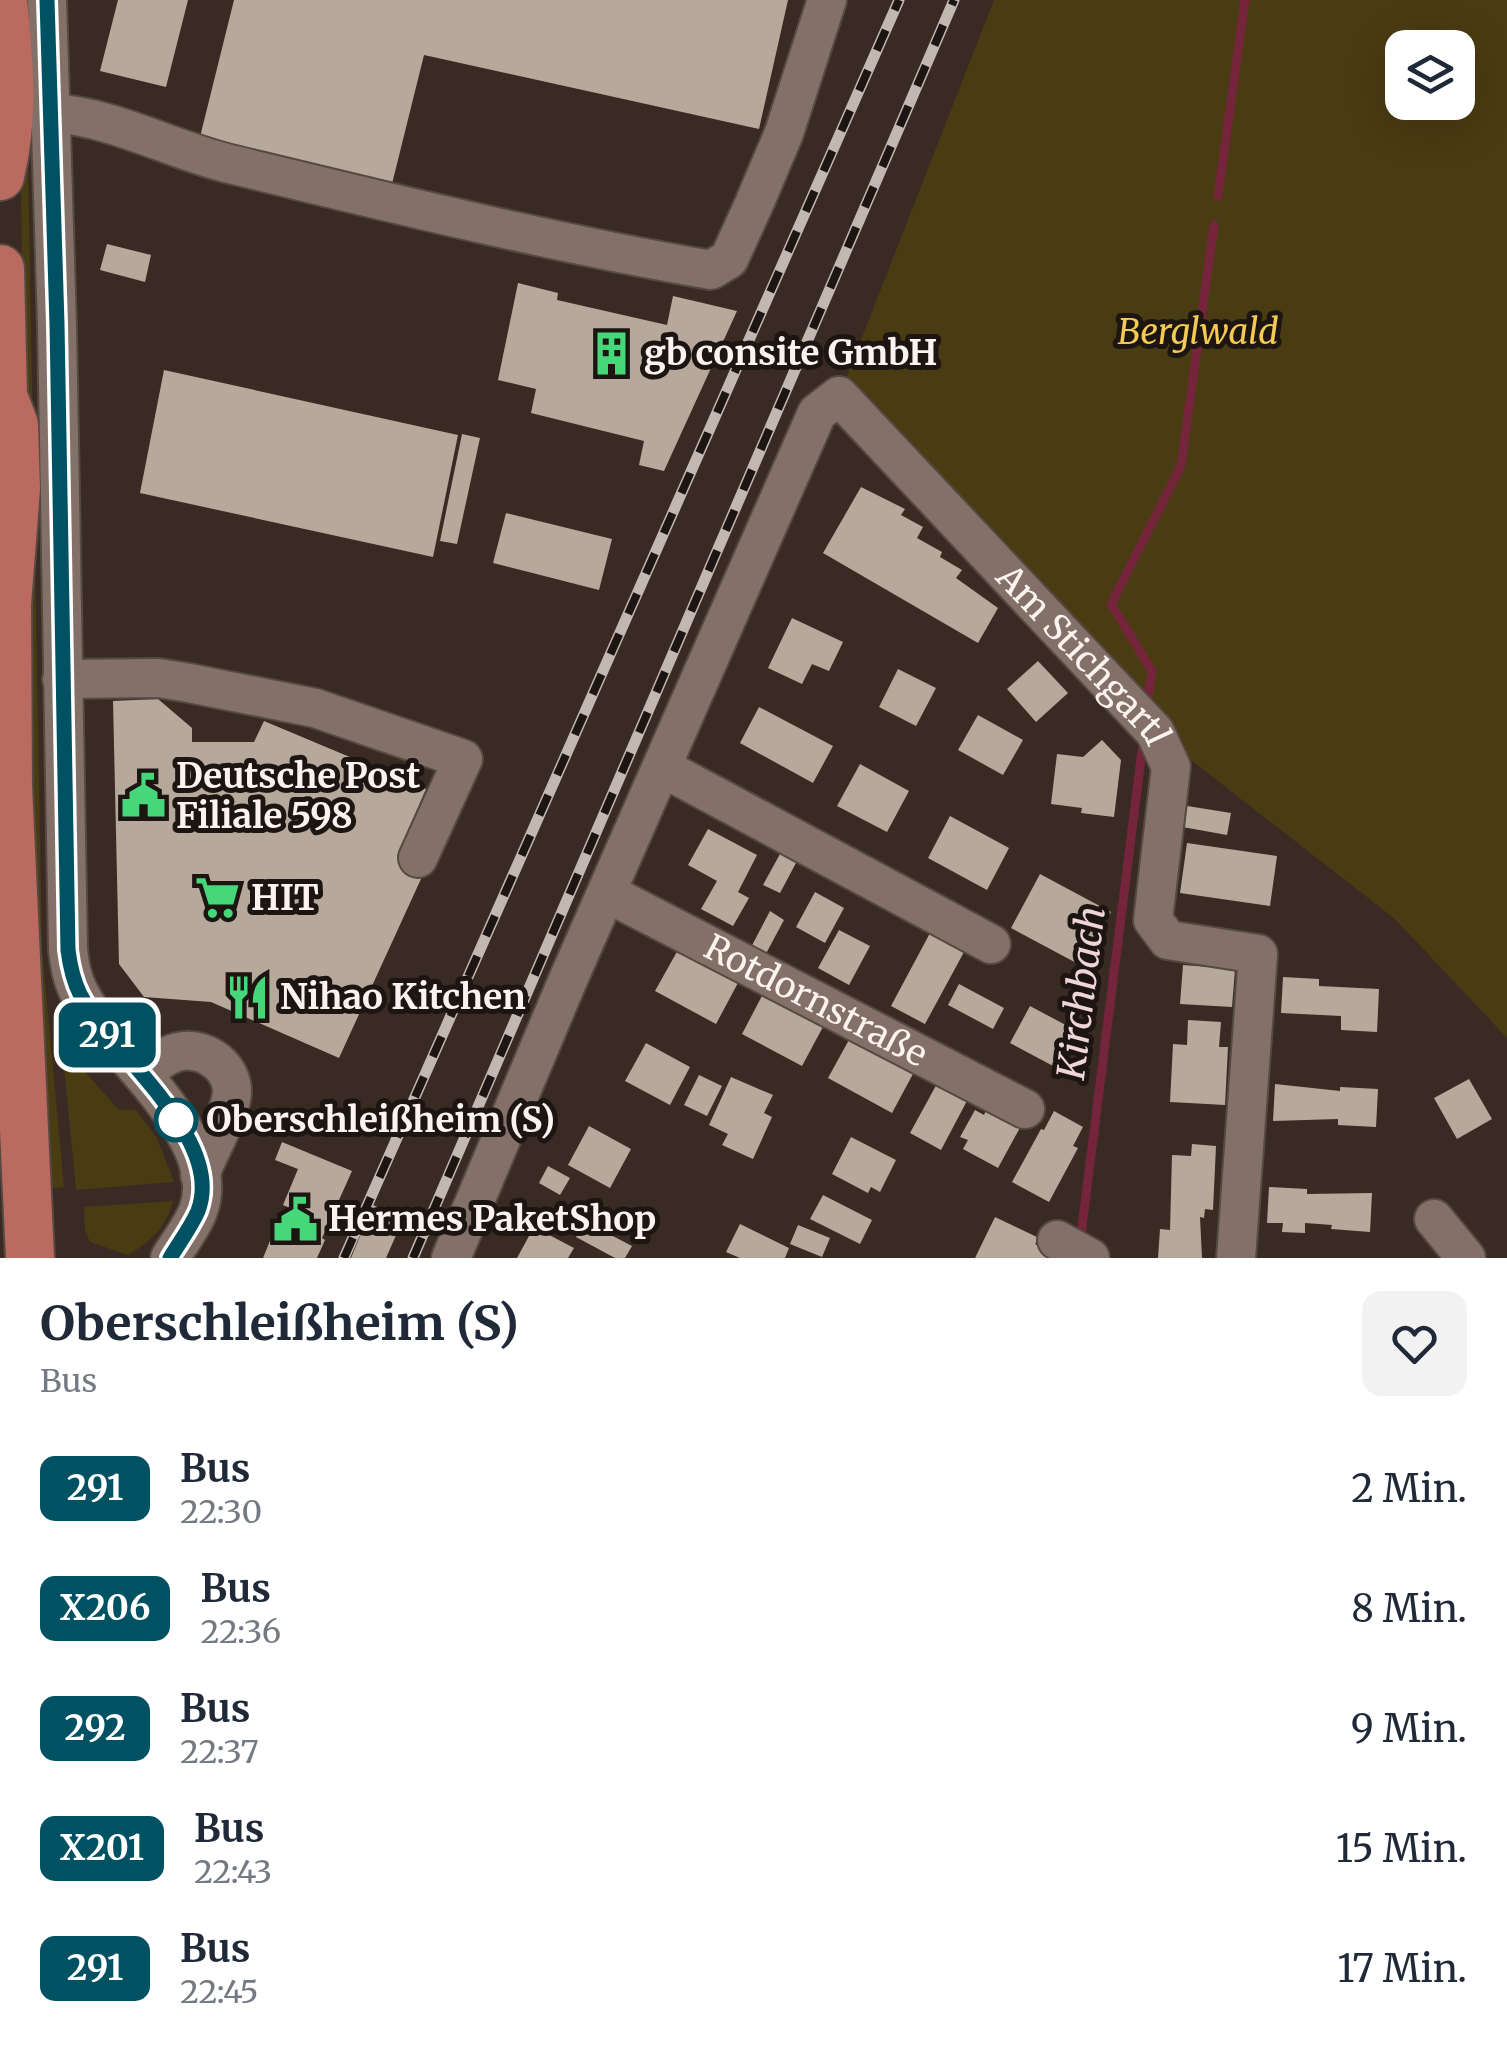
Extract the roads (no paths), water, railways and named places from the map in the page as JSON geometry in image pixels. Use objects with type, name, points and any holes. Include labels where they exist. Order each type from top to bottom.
[{"type":"main road","points":[[0,176],[10,134],[10,68],[3,0]]},
{"type":"main road","points":[[0,269],[2,400],[14,425],[16,489],[7,604],[8,786],[30,1258]]},
{"type":"main road","points":[[0,548],[7,604]]},
{"type":"street","points":[[47,0],[68,950],[73,979],[102,1028],[143,1075],[184,1132],[200,1175]]},
{"type":"street","points":[[50,113],[73,114],[201,156],[456,219],[711,270],[729,260],[762,186],[784,133],[827,0]]},
{"type":"street","name":"Am Stichgartl","points":[[663,768],[817,413],[839,396],[1155,732],[1172,767],[1153,920],[1168,940],[1258,954],[1236,1258]]},
{"type":"street","points":[[62,678],[159,678],[314,708],[463,759],[418,858]]},
{"type":"street","points":[[451,1258],[663,768],[991,944]]},
{"type":"street","name":"Rotdornstraße","points":[[607,893],[1025,1109]]},
{"type":"street","points":[[143,1075],[166,1056],[193,1051],[210,1056],[232,1082],[230,1104],[200,1175],[198,1210],[170,1258]]},
{"type":"street","points":[[1434,1218],[1466,1258]]},
{"type":"waterway","name":"Kirchbach","points":[[1218,196],[1245,0]]},
{"type":"waterway","name":"Kirchbach","points":[[1148,696],[1152,671],[1111,604],[1181,466],[1214,225]]},
{"type":"waterway","name":"Kirchbach","points":[[1080,1243],[1142,750]]},
{"type":"railway","points":[[344,1258],[899,0]]},
{"type":"railway","points":[[413,1258],[954,0]]},
{"type":"place","name":"gb consite GmbH","points":[[611,353]]},
{"type":"place","name":"Deutsche Post Filiale 598","points":[[143,796]]},
{"type":"place","name":"HIT","points":[[218,898]]},
{"type":"place","name":"Nihao Kitchen","points":[[247,997]]},
{"type":"place","name":"Oberschleißheim (S)","points":[[176,1120]]},
{"type":"place","name":"Hermes PaketShop","points":[[295,1219]]},
{"type":"park label","name":"Berglwald","points":[[1198,332]]}]
